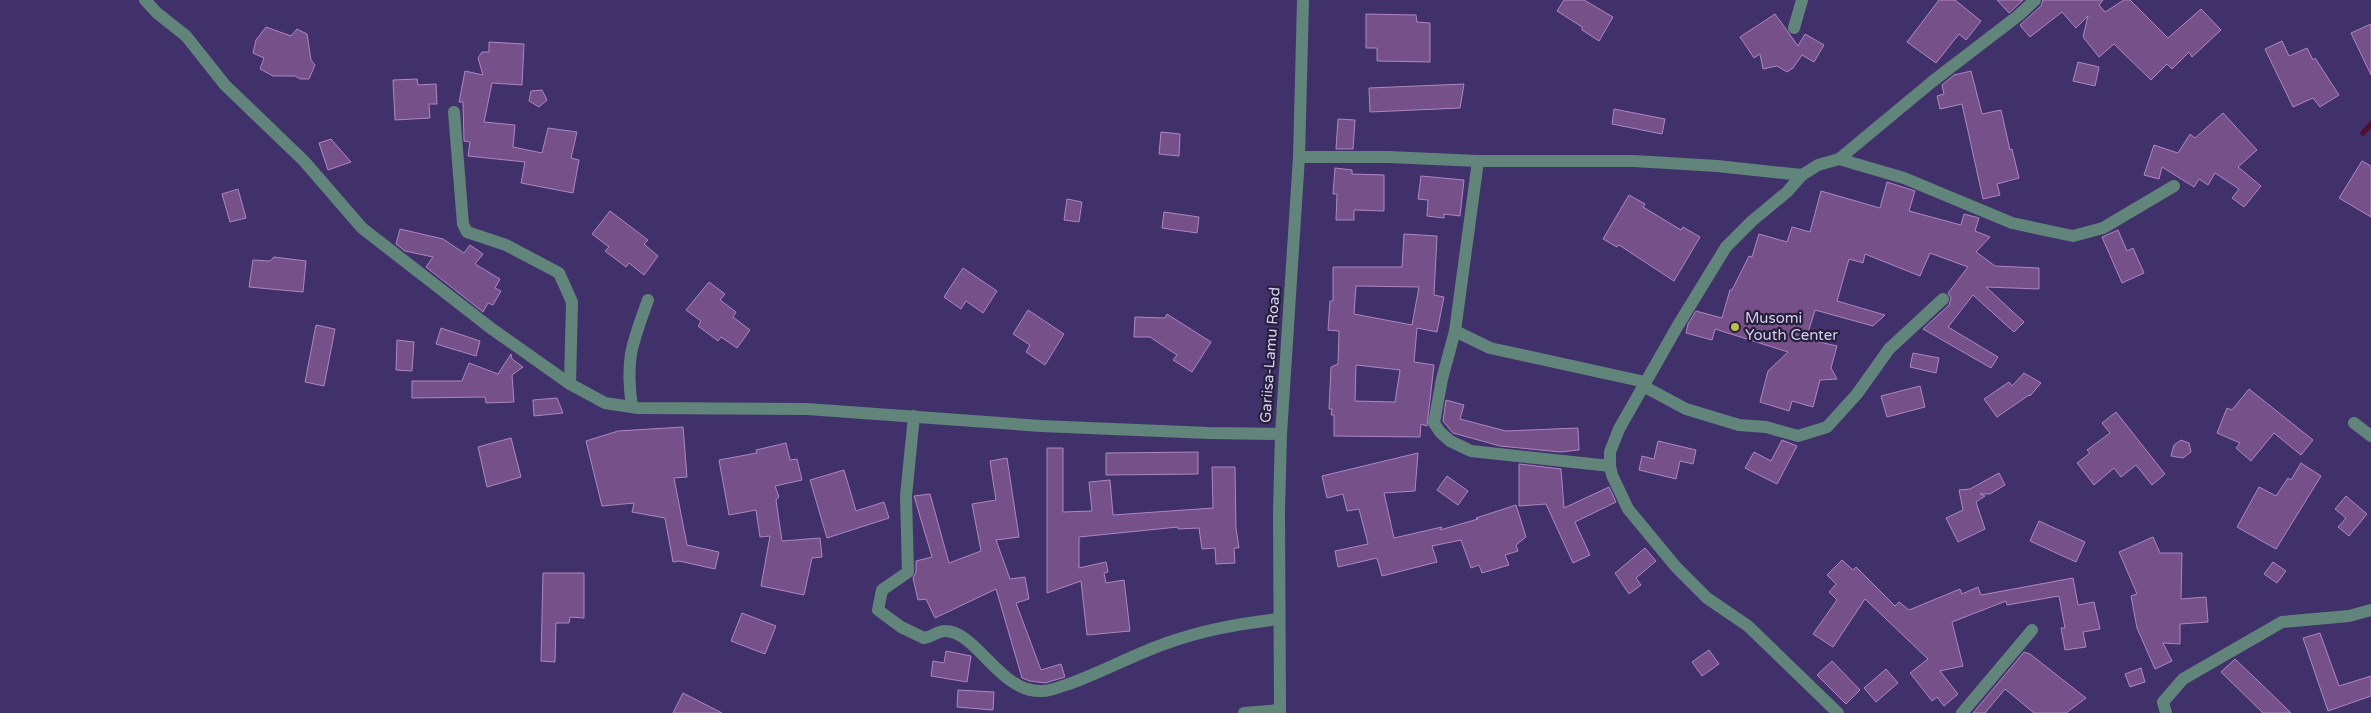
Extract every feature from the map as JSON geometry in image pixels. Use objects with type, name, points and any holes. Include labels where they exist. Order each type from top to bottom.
[{"type":"street","points":[[145,0],[157,14],[186,36],[225,86],[304,161],[362,228],[454,301],[570,384],[605,403],[632,407],[807,410],[1041,426],[1281,434]]},
{"type":"street","name":"Gariisa-Lamu Road","points":[[1280,711],[1281,434],[1299,158],[1303,0]]},
{"type":"street","points":[[1794,28],[1802,0]]},
{"type":"street","points":[[1838,713],[1748,626],[1707,598],[1676,567],[1628,510],[1612,475],[1610,452],[1619,430],[1644,384],[1726,247],[1802,175],[1818,165],[1839,159],[1933,81],[2019,15],[2034,0]]},
{"type":"street","points":[[454,112],[463,224],[467,232],[506,245],[559,273],[572,302],[570,384]]},
{"type":"street","points":[[1299,158],[1388,157],[1478,161],[1634,161],[1717,166],[1802,175]]},
{"type":"street","points":[[1839,159],[1904,178],[2012,223],[2073,236],[2103,228],[2174,186]]},
{"type":"street","points":[[1478,161],[1455,331],[1442,379],[1434,423],[1450,441],[1471,451],[1610,466]]},
{"type":"street","points":[[1455,331],[1490,348],[1644,384],[1686,408],[1739,425],[1766,427],[1798,436],[1827,427],[1857,394],[1889,349],[1943,299]]},
{"type":"street","points":[[632,407],[627,377],[631,347],[648,300]]},
{"type":"street","points":[[914,416],[906,496],[908,572],[882,590],[878,610],[901,627],[924,638],[943,631],[951,632],[968,641],[1001,674],[1027,688],[1045,692],[1104,672],[1163,645],[1219,626],[1279,619]]},
{"type":"street","points":[[2354,423],[2371,436]]},
{"type":"street","points":[[2166,713],[2163,702],[2183,679],[2282,622],[2349,616],[2371,610]]},
{"type":"street","points":[[1962,713],[2032,630]]},
{"type":"street","points":[[1244,713],[1280,711]]},
{"type":"building","points":[[1564,0],[1584,0],[1613,17],[1599,41],[1582,30],[1582,27],[1557,11]]},
{"type":"building","points":[[1939,0],[1955,0],[1981,21],[1966,40],[1959,34],[1936,63],[1907,42]]},
{"type":"building","points":[[1997,0],[2023,0],[2009,13]]},
{"type":"building","points":[[2043,0],[2103,0],[2099,5],[2105,12],[2124,0],[2130,0],[2168,38],[2201,9],[2221,30],[2192,57],[2189,52],[2172,69],[2167,64],[2151,80],[2114,44],[2099,57],[2083,37],[2088,16],[2076,28],[2062,12],[2030,37],[2020,25],[2041,6]]},
{"type":"building","points":[[1366,14],[1416,15],[1417,22],[1430,23],[1430,62],[1377,61],[1377,48],[1366,48]]},
{"type":"building","points":[[1775,14],[1798,46],[1805,34],[1824,45],[1814,62],[1802,55],[1793,68],[1787,72],[1777,66],[1763,69],[1760,54],[1754,58],[1740,37]]},
{"type":"building","points":[[2371,24],[2371,75],[2351,33]]},
{"type":"building","points":[[266,27],[291,36],[297,29],[307,34],[311,60],[315,65],[309,79],[300,79],[295,76],[273,76],[260,69],[264,58],[253,53],[256,40]]},
{"type":"building","points":[[2282,41],[2289,56],[2307,48],[2313,60],[2315,58],[2339,95],[2320,107],[2313,98],[2293,107],[2265,49]]},
{"type":"building","points":[[489,42],[524,44],[522,85],[492,83],[484,122],[515,125],[513,147],[542,153],[548,128],[577,132],[571,158],[579,160],[573,193],[521,183],[525,162],[468,156],[470,142],[464,141],[463,102],[459,102],[465,71],[483,75],[478,58],[482,52],[489,52]]},
{"type":"building","points":[[2078,62],[2099,67],[2095,86],[2073,81]]},
{"type":"building","points":[[1971,71],[1982,114],[2001,110],[2010,150],[2012,149],[2019,178],[1997,184],[2000,195],[1983,199],[1962,104],[1940,109],[1937,96],[1944,94],[1942,85],[1954,75]]},
{"type":"building","points":[[417,79],[418,85],[436,84],[437,104],[429,104],[430,118],[395,120],[393,80]]},
{"type":"building","points":[[1464,84],[1460,108],[1370,112],[1369,88]]},
{"type":"building","points":[[542,90],[547,100],[539,107],[529,101],[531,91]]},
{"type":"building","points":[[1614,109],[1665,119],[1662,134],[1612,124]]},
{"type":"building","points":[[2223,113],[2257,150],[2238,167],[2261,186],[2244,207],[2232,198],[2239,189],[2215,173],[2208,185],[2199,179],[2194,187],[2162,167],[2159,179],[2144,175],[2154,145],[2178,153],[2190,134],[2195,138]]},
{"type":"building","points":[[1338,119],[1355,120],[1353,149],[1336,149]]},
{"type":"building","points":[[1161,132],[1180,134],[1179,156],[1159,154]]},
{"type":"building","points":[[331,139],[351,162],[328,170],[319,143]]},
{"type":"building","points":[[2362,161],[2371,166],[2371,217],[2339,198]]},
{"type":"building","points":[[1335,168],[1352,170],[1352,174],[1384,175],[1384,211],[1354,210],[1354,220],[1336,220],[1337,194],[1333,194]]},
{"type":"building","points":[[1421,176],[1464,180],[1460,216],[1444,214],[1444,218],[1427,216],[1428,200],[1418,199]]},
{"type":"building","points":[[1887,182],[1915,191],[1909,211],[1961,225],[1964,214],[1979,218],[1975,231],[1990,237],[1976,252],[1995,266],[2039,268],[2039,289],[1986,287],[2024,322],[2014,332],[1973,295],[1948,327],[1998,357],[1991,368],[1923,329],[1949,305],[1951,298],[1948,293],[1968,267],[1930,253],[1920,276],[1865,254],[1863,263],[1849,259],[1837,301],[1885,315],[1873,326],[1815,310],[1806,339],[1837,346],[1831,368],[1837,379],[1820,380],[1813,407],[1792,401],[1789,411],[1760,402],[1768,371],[1788,352],[1715,329],[1712,340],[1686,333],[1688,324],[1696,311],[1722,318],[1730,290],[1732,290],[1749,256],[1752,257],[1759,234],[1787,242],[1792,227],[1810,232],[1821,191],[1880,208]]},
{"type":"building","points":[[238,189],[246,218],[230,222],[222,194]]},
{"type":"building","points":[[1629,195],[1645,204],[1643,207],[1681,230],[1683,227],[1700,237],[1674,281],[1619,245],[1617,247],[1603,239]]},
{"type":"building","points":[[1067,199],[1082,202],[1079,222],[1064,220]]},
{"type":"building","points":[[610,211],[648,240],[644,244],[658,256],[644,275],[629,263],[626,267],[605,251],[609,247],[592,234]]},
{"type":"building","points":[[1164,212],[1199,217],[1197,233],[1162,228]]},
{"type":"building","points":[[400,229],[443,239],[464,253],[470,245],[483,254],[475,264],[500,279],[495,288],[501,291],[493,305],[488,303],[483,312],[426,267],[433,257],[405,251],[396,244]]},
{"type":"building","points":[[2118,230],[2127,251],[2133,248],[2144,273],[2122,283],[2102,237]]},
{"type":"building","points":[[1404,234],[1437,236],[1434,295],[1444,297],[1437,332],[1417,328],[1414,362],[1434,365],[1427,426],[1421,424],[1420,437],[1334,436],[1334,415],[1331,415],[1332,409],[1329,409],[1331,367],[1338,364],[1339,331],[1328,330],[1330,301],[1333,301],[1333,267],[1402,267]],"holes":[[[1356,286],[1419,287],[1412,325],[1354,314]],[[1356,365],[1400,370],[1395,402],[1355,401]]]},
{"type":"building","points":[[274,257],[306,261],[303,292],[249,287],[253,260],[270,261]]},
{"type":"building","points":[[963,268],[997,291],[983,313],[966,301],[961,309],[944,297]]},
{"type":"building","points":[[709,282],[725,294],[720,300],[736,312],[733,317],[750,330],[737,348],[721,337],[718,341],[698,326],[701,321],[686,310]]},
{"type":"building","points":[[1028,310],[1064,334],[1045,365],[1026,352],[1030,345],[1013,334]]},
{"type":"building","points":[[1167,314],[1211,342],[1192,372],[1173,360],[1177,355],[1150,337],[1134,337],[1135,317],[1165,318]]},
{"type":"building","points":[[316,325],[335,329],[324,386],[305,382]]},
{"type":"building","points":[[441,328],[480,341],[476,356],[436,344]]},
{"type":"building","points":[[397,340],[414,342],[412,371],[396,370]]},
{"type":"building","points":[[1913,353],[1939,358],[1936,373],[1910,367]]},
{"type":"building","points":[[511,354],[512,359],[523,367],[512,375],[514,402],[486,403],[485,397],[412,398],[412,381],[462,381],[469,363],[498,374]]},
{"type":"building","points":[[2024,373],[2041,383],[2030,396],[1997,417],[1984,399],[2009,382],[2012,386]]},
{"type":"building","points":[[1920,386],[1925,407],[1887,417],[1881,396]]},
{"type":"building","points":[[2249,389],[2313,440],[2301,455],[2274,433],[2251,461],[2236,448],[2240,443],[2217,433],[2227,408],[2232,410]]},
{"type":"building","points":[[557,398],[563,413],[534,416],[533,400]]},
{"type":"building","points":[[1446,400],[1464,405],[1460,419],[1506,431],[1578,428],[1579,450],[1560,452],[1500,446],[1453,433],[1443,421]]},
{"type":"building","points":[[2116,412],[2165,474],[2152,485],[2136,465],[2121,477],[2114,468],[2094,485],[2077,463],[2090,453],[2087,450],[2110,433],[2102,423]]},
{"type":"building","points":[[683,427],[687,477],[674,478],[687,545],[719,552],[715,569],[679,561],[673,562],[665,518],[632,512],[634,503],[602,506],[586,441],[618,431]]},
{"type":"building","points":[[511,438],[521,477],[487,487],[478,447]]},
{"type":"building","points":[[1782,440],[1797,446],[1777,484],[1745,468],[1754,452],[1771,461]]},
{"type":"building","points":[[2181,440],[2189,443],[2191,452],[2183,458],[2171,456],[2174,445]]},
{"type":"building","points":[[1658,441],[1696,450],[1693,464],[1680,461],[1676,479],[1639,470],[1642,456],[1654,459]]},
{"type":"building","points":[[786,443],[790,460],[797,459],[802,480],[775,486],[779,497],[776,500],[782,541],[820,538],[822,557],[812,558],[804,595],[761,586],[770,536],[760,537],[756,510],[729,515],[719,460],[757,453],[756,450]]},
{"type":"building","points":[[1047,448],[1063,448],[1063,512],[1092,511],[1089,482],[1110,480],[1113,515],[1213,508],[1212,467],[1235,467],[1236,528],[1239,548],[1234,548],[1235,563],[1216,564],[1215,548],[1202,549],[1199,528],[1178,529],[1178,527],[1079,537],[1079,568],[1106,562],[1108,572],[1104,573],[1106,583],[1124,580],[1130,631],[1087,635],[1081,581],[1047,593]]},
{"type":"building","points":[[1198,452],[1198,474],[1106,475],[1106,453]]},
{"type":"building","points":[[1418,453],[1415,491],[1384,493],[1394,538],[1442,527],[1440,530],[1516,505],[1526,537],[1516,545],[1518,551],[1505,555],[1509,565],[1482,573],[1479,565],[1471,568],[1461,540],[1432,546],[1437,562],[1382,576],[1377,558],[1338,567],[1335,551],[1368,544],[1359,509],[1347,511],[1343,494],[1327,498],[1322,476]]},
{"type":"building","points":[[1007,458],[1019,537],[996,540],[1010,579],[1025,577],[1029,599],[1016,603],[1041,670],[1061,664],[1065,677],[1045,683],[1022,678],[996,589],[935,618],[926,599],[918,600],[913,578],[916,572],[916,561],[932,557],[914,496],[930,494],[949,563],[981,551],[972,504],[996,500],[990,461]]},
{"type":"building","points":[[2301,463],[2321,476],[2276,549],[2237,527],[2259,487],[2276,496],[2288,478],[2291,480]]},
{"type":"building","points":[[1519,464],[1561,469],[1564,508],[1609,487],[1616,502],[1575,522],[1590,555],[1573,563],[1546,504],[1519,506]]},
{"type":"building","points":[[844,470],[856,511],[884,502],[889,518],[827,538],[810,480]]},
{"type":"building","points":[[1999,473],[2005,485],[1990,494],[1980,494],[1985,496],[1976,502],[1985,529],[1958,542],[1946,518],[1963,510],[1959,490],[1970,489]]},
{"type":"building","points":[[1447,476],[1468,491],[1458,505],[1437,490]]},
{"type":"building","points":[[2346,496],[2367,514],[2349,536],[2338,527],[2346,518],[2335,509]]},
{"type":"building","points":[[2039,521],[2085,542],[2076,562],[2030,541]]},
{"type":"building","points":[[2153,537],[2160,553],[2182,553],[2181,599],[2206,597],[2208,622],[2180,624],[2180,644],[2163,643],[2172,661],[2155,669],[2137,628],[2131,596],[2137,594],[2119,552]]},
{"type":"building","points":[[1645,548],[1656,561],[1636,578],[1641,585],[1629,594],[1615,573]]},
{"type":"building","points":[[1842,560],[1853,570],[1856,567],[1895,606],[1899,602],[1909,610],[1960,589],[1962,594],[1978,587],[1981,595],[2073,578],[2078,605],[2094,602],[2100,629],[2083,632],[2086,647],[2065,650],[2061,628],[2065,628],[2059,596],[2007,605],[2006,601],[1952,622],[1963,666],[1940,671],[1958,694],[1944,706],[1937,697],[1932,701],[1910,673],[1928,659],[1865,599],[1833,647],[1813,634],[1837,600],[1829,592],[1836,584],[1827,575]]},
{"type":"building","points":[[2273,562],[2286,571],[2277,583],[2264,574]]},
{"type":"building","points":[[543,573],[584,573],[584,618],[570,617],[569,623],[556,623],[555,662],[541,661]]},
{"type":"building","points":[[742,613],[776,626],[765,654],[731,641]]},
{"type":"building","points":[[2320,633],[2339,686],[2371,676],[2371,696],[2328,711],[2303,638]]},
{"type":"building","points":[[1709,650],[1719,664],[1702,676],[1692,662]]},
{"type":"building","points":[[946,651],[971,656],[967,682],[931,676],[933,661],[944,663]]},
{"type":"building","points":[[2024,652],[2030,654],[2086,698],[2066,713],[2034,713],[2005,689],[1985,713],[1973,713]]},
{"type":"building","points":[[2235,659],[2291,713],[2263,713],[2221,672]]},
{"type":"building","points":[[1832,661],[1860,690],[1846,704],[1817,675]]},
{"type":"building","points":[[2141,668],[2145,682],[2130,687],[2125,674]]},
{"type":"building","points":[[1886,669],[1898,683],[1876,702],[1864,688]]},
{"type":"building","points":[[958,690],[994,692],[993,710],[957,707]]},
{"type":"building","points":[[683,693],[722,713],[673,713]]},
{"type":"waterway","points":[[2363,133],[2371,124]]},
{"type":"place","name":"Musomi Youth Center","points":[[1735,327]]}]
